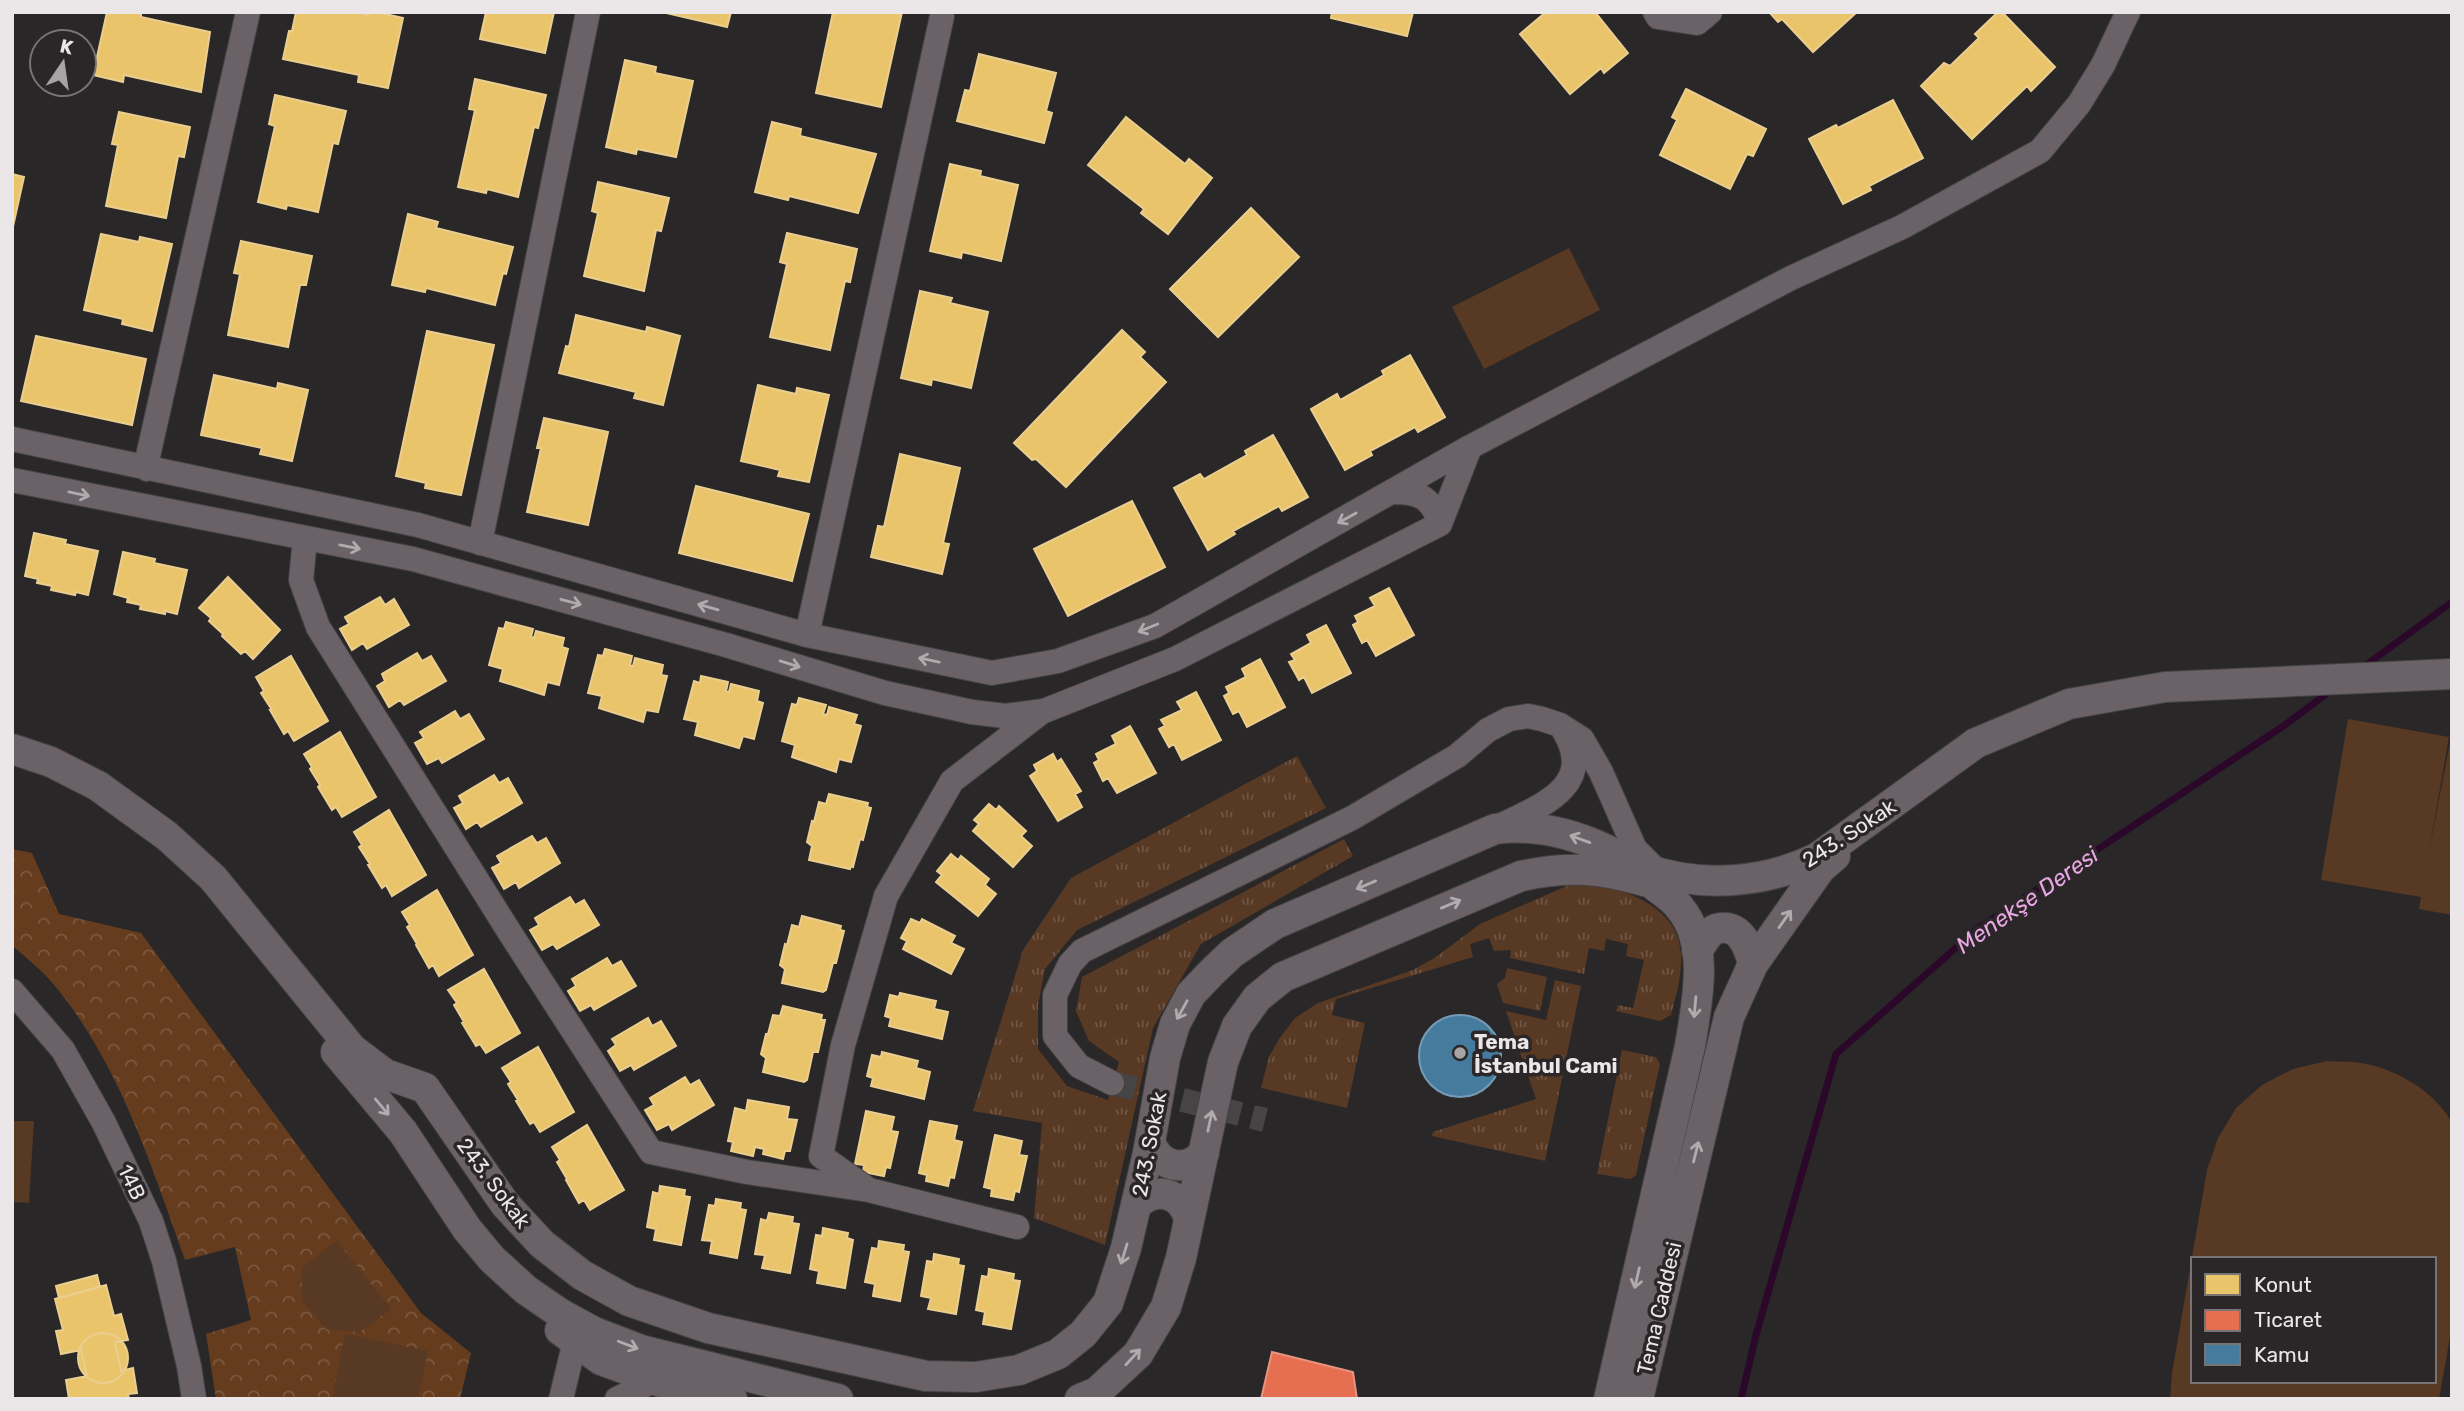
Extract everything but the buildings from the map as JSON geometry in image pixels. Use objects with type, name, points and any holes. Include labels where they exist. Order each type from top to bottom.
[{"type":"street","points":[[148,469],[148,456],[248,12]]},
{"type":"street","points":[[480,543],[588,12]]},
{"type":"street","points":[[1655,12],[1658,17],[1698,23],[1710,12]]},
{"type":"street","points":[[12,439],[418,525],[807,635],[992,673],[1058,661],[1155,626],[1470,447],[1791,278],[1902,228],[2039,151],[2079,104],[2103,65],[2128,12]]},
{"type":"street","points":[[807,635],[942,16]]},
{"type":"street","points":[[12,480],[413,559],[726,645],[885,692],[972,712],[1005,716],[1044,711],[1175,659],[1440,524],[1470,447]]},
{"type":"street","points":[[1394,492],[1415,492],[1425,499],[1437,514],[1440,524]]},
{"type":"street","points":[[305,538],[301,580],[318,627],[651,1152],[747,1172],[869,1190],[1017,1227]]},
{"type":"street","name":"243. Sokak","points":[[1088,1396],[1138,1354],[1166,1307],[1189,1219],[1223,1062],[1237,1026],[1257,998],[1283,977],[1521,876],[1549,870],[1580,868],[1655,878],[1713,880],[1747,880],[1790,871],[1817,858],[1976,743],[2069,704],[2165,687],[2452,674]]},
{"type":"street","points":[[794,1177],[821,1156],[843,1045],[886,896],[952,782],[1044,711]]},
{"type":"street","points":[[1112,1083],[1079,1066],[1055,1036],[1055,995],[1070,964],[1082,951],[1352,818],[1458,756],[1488,730],[1509,719],[1528,716],[1560,724],[1582,739],[1601,772],[1635,849],[1692,925],[1697,951],[1695,1015],[1690,1046],[1609,1399]]},
{"type":"street","points":[[1494,829],[1553,798],[1566,785],[1574,771],[1575,756],[1573,746],[1560,724]]},
{"type":"street","name":"243. Sokak","points":[[12,749],[51,762],[98,786],[167,836],[213,878],[352,1049],[385,1074],[425,1088],[505,1204],[542,1244],[582,1275],[629,1301],[708,1328],[926,1376],[976,1377],[1019,1370],[1058,1354],[1083,1334],[1108,1303],[1126,1248],[1175,1024],[1191,994],[1232,953],[1275,924],[1494,829],[1521,826],[1563,833],[1604,848],[1655,878],[1691,890],[1763,890],[1792,883],[1820,869]]},
{"type":"street","points":[[12,770],[44,779],[80,795],[123,824],[191,879],[403,1132],[467,1229],[492,1259],[526,1290],[558,1328],[601,1360],[690,1394],[732,1399]]},
{"type":"street","points":[[1820,869],[1890,807]]},
{"type":"street","name":"Tema Caddesi","points":[[1638,1399],[1729,1017],[1753,964],[1820,869]]},
{"type":"street","points":[[1697,951],[1716,929],[1729,930],[1741,934],[1749,946],[1753,964]]},
{"type":"street","name":"14B","points":[[12,991],[63,1050],[104,1123],[151,1221],[164,1261],[189,1366],[194,1399]]},
{"type":"street","points":[[1150,1141],[1158,1156],[1172,1165],[1190,1164],[1204,1153]]},
{"type":"street","points":[[821,1156],[869,1190]]},
{"type":"street","points":[[1136,1206],[1149,1195],[1166,1194],[1182,1202],[1189,1219]]},
{"type":"street","points":[[526,1290],[594,1332],[641,1350],[838,1399]]},
{"type":"street","points":[[561,1399],[575,1341]]},
{"type":"street","points":[[617,1399],[655,1380]]},
{"type":"green space","points":[[1569,248],[1600,310],[1484,369],[1452,307]]},
{"type":"green space","points":[[2348,719],[2449,737],[2429,852],[2452,732],[2452,915],[2419,909],[2421,897],[2321,880]]},
{"type":"green space","points":[[1297,756],[1326,808],[1077,930],[1045,969],[1038,1005],[1038,1049],[1067,1086],[1108,1100],[1119,1062],[1089,1041],[1076,1011],[1082,977],[1344,839],[1353,856],[1201,944],[1153,1028],[1105,1245],[1034,1218],[1042,1123],[973,1111],[1023,950],[1071,878]]},
{"type":"green space","points":[[12,849],[32,853],[59,914],[141,933],[421,1313],[471,1353],[460,1399],[216,1399],[206,1334],[251,1320],[235,1247],[185,1260],[132,1117],[98,1049],[55,986],[12,945]]},
{"type":"green space","points":[[1595,883],[1638,898],[1663,915],[1672,926],[1678,939],[1681,963],[1671,1015],[1660,1021],[1616,1011],[1618,1005],[1633,1008],[1644,960],[1626,956],[1628,944],[1606,939],[1604,951],[1589,948],[1584,974],[1510,958],[1511,950],[1494,951],[1489,938],[1470,944],[1473,957],[1336,999],[1332,1015],[1365,1023],[1347,1108],[1261,1088],[1269,1057],[1279,1039],[1295,1018],[1318,1003],[1413,970],[1436,957],[1480,924],[1569,885]]},
{"type":"green space","points":[[1507,968],[1547,977],[1540,1011],[1503,1003],[1497,984],[1505,978]]},
{"type":"green space","points":[[1555,980],[1581,986],[1545,1161],[1432,1136],[1433,1132],[1536,1099],[1506,1011],[1546,1020]]},
{"type":"green space","points":[[1622,1050],[1656,1057],[1660,1064],[1636,1175],[1631,1179],[1597,1174]]},
{"type":"green space","points":[[2327,1061],[2361,1063],[2387,1070],[2413,1083],[2436,1101],[2452,1123],[2452,1326],[2439,1399],[2170,1399],[2191,1263],[2191,1383],[2436,1383],[2436,1257],[2192,1257],[2207,1170],[2218,1138],[2236,1108],[2262,1085],[2293,1069]]},
{"type":"green space","points":[[12,1121],[34,1121],[29,1203],[12,1202]]},
{"type":"green space","points":[[337,1241],[391,1309],[359,1332],[326,1329],[302,1300],[302,1268]]},
{"type":"green space","points":[[345,1334],[428,1351],[418,1399],[332,1399]]},
{"type":"waterway","name":"Menekşe Deresi","points":[[2362,668],[2452,602]]},
{"type":"waterway","name":"Menekşe Deresi","points":[[1741,1399],[1756,1335],[1836,1054],[1976,930],[2285,725],[2333,689]]},
{"type":"tunnel","points":[[1112,1083],[1265,1120]]},
{"type":"place","name":"Tema İstanbul Cami","points":[[1460,1053]]}]
